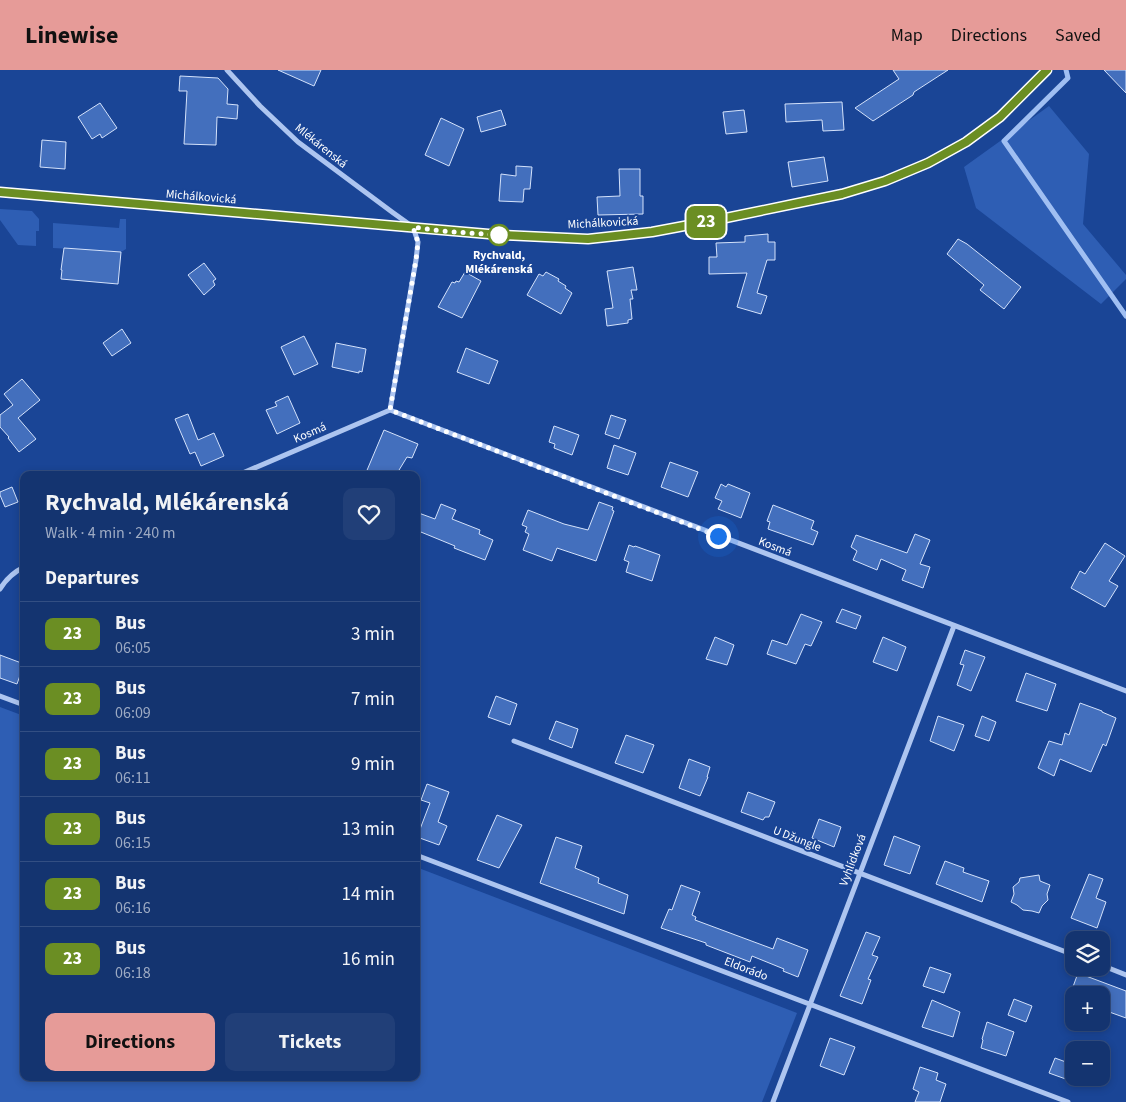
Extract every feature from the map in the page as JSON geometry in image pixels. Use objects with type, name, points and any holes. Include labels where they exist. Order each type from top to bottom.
[{"type":"street","name":"Mlékárenská","points":[[227,70],[260,106],[298,142],[413,227]]},
{"type":"street","name":"Michálkovická","points":[[0,192],[500,235],[588,239],[652,232],[842,194],[885,181],[928,163],[966,142],[1000,117],[1046,70]]},
{"type":"street","points":[[390,410],[416,260],[418,242],[413,227]]},
{"type":"street","name":"Kosmá","points":[[247,471],[390,410],[1126,691]]},
{"type":"street","points":[[0,589],[4,581],[20,569]]},
{"type":"street","name":"Vyhlídková","points":[[773,1102],[954,626]]},
{"type":"street","points":[[0,696],[20,704]]},
{"type":"street","name":"U Džungle","points":[[514,741],[1065,952]]},
{"type":"street","name":"Eldorádo","points":[[420,856],[1068,1102]]},
{"type":"street","points":[[1110,969],[1126,975]]},
{"type":"shaded area","points":[[1049,106],[1089,154],[1083,224],[1126,275],[1126,279],[1101,304],[976,208],[964,167]]},
{"type":"shaded area","points":[[0,209],[32,211],[39,219],[39,231],[36,231],[36,246],[18,245],[0,220]]},
{"type":"shaded area","points":[[120,219],[126,219],[126,249],[121,252],[53,248],[53,223],[119,228]]},
{"type":"shaded area","points":[[0,707],[20,714],[20,1081],[420,1081],[420,869],[797,1013],[762,1102],[0,1102]]},
{"type":"building","points":[[278,70],[321,70],[314,86]]},
{"type":"building","points":[[893,70],[948,70],[873,121],[855,108],[899,79]]},
{"type":"building","points":[[1104,70],[1126,70],[1126,93]]},
{"type":"building","points":[[180,76],[218,78],[228,89],[227,104],[238,105],[237,119],[217,117],[216,145],[184,144],[187,91],[179,91]]},
{"type":"building","points":[[842,102],[844,130],[823,131],[822,120],[786,122],[785,104]]},
{"type":"building","points":[[100,103],[117,128],[102,138],[100,134],[92,139],[78,117]]},
{"type":"building","points":[[501,110],[506,125],[481,132],[477,117]]},
{"type":"building","points":[[744,110],[747,132],[726,134],[723,112]]},
{"type":"building","points":[[441,118],[464,129],[449,166],[425,155]]},
{"type":"building","points":[[42,140],[66,142],[65,169],[40,167]]},
{"type":"building","points":[[824,157],[828,181],[792,187],[788,162]]},
{"type":"building","points":[[516,166],[532,167],[530,189],[524,189],[523,202],[499,201],[501,174],[516,176]]},
{"type":"building","points":[[619,169],[640,169],[640,196],[643,196],[643,214],[598,215],[597,197],[620,196]]},
{"type":"building","points":[[768,234],[768,242],[775,242],[775,260],[767,260],[757,293],[767,296],[761,314],[737,307],[747,273],[709,274],[709,257],[717,257],[716,243],[745,242],[745,236]]},
{"type":"building","points":[[958,239],[1021,287],[1004,309],[980,290],[984,285],[947,254]]},
{"type":"building","points":[[64,248],[121,252],[118,284],[61,279]]},
{"type":"building","points":[[204,263],[216,279],[213,281],[215,285],[204,295],[188,275]]},
{"type":"building","points":[[633,267],[637,290],[631,290],[633,299],[630,299],[632,319],[628,320],[628,323],[607,326],[605,309],[613,308],[607,271]]},
{"type":"building","points":[[465,272],[481,281],[462,318],[438,307],[452,282],[459,282]]},
{"type":"building","points":[[546,272],[559,279],[558,281],[572,293],[561,314],[527,295],[539,274],[543,276]]},
{"type":"building","points":[[122,329],[131,343],[112,356],[103,343]]},
{"type":"building","points":[[304,336],[318,364],[294,375],[281,347]]},
{"type":"building","points":[[336,343],[366,349],[362,372],[332,367]]},
{"type":"building","points":[[466,348],[498,361],[489,384],[457,372]]},
{"type":"building","points":[[22,379],[40,400],[18,418],[36,439],[19,452],[0,427],[0,415],[13,405],[4,394]]},
{"type":"building","points":[[288,396],[300,423],[277,434],[266,410],[277,406],[275,402]]},
{"type":"building","points":[[188,414],[198,440],[214,433],[224,456],[201,466],[195,452],[190,454],[175,419]]},
{"type":"building","points":[[611,415],[626,420],[619,439],[605,434]]},
{"type":"building","points":[[554,426],[579,435],[572,455],[554,448],[555,444],[549,442]]},
{"type":"building","points":[[384,430],[418,444],[412,458],[407,457],[398,471],[367,471]]},
{"type":"building","points":[[614,445],[636,453],[628,475],[607,468]]},
{"type":"building","points":[[670,462],[698,472],[688,497],[661,487]]},
{"type":"building","points":[[721,484],[726,487],[728,484],[750,493],[741,518],[718,509],[722,501],[715,498]]},
{"type":"building","points":[[12,487],[18,502],[5,507],[0,492]]},
{"type":"building","points":[[599,502],[613,507],[612,510],[614,511],[596,561],[557,548],[552,561],[523,550],[529,534],[525,532],[527,527],[522,525],[528,510],[564,524],[588,530]]},
{"type":"building","points":[[441,504],[456,510],[452,519],[480,530],[479,534],[493,540],[485,560],[420,532],[420,513],[435,519]]},
{"type":"building","points":[[773,505],[814,521],[811,529],[818,532],[813,545],[768,529],[770,522],[767,521]]},
{"type":"building","points":[[915,534],[930,540],[920,564],[930,567],[923,588],[902,580],[906,570],[881,559],[877,570],[853,560],[857,551],[851,547],[856,535],[907,553]]},
{"type":"building","points":[[1105,543],[1125,556],[1109,581],[1118,586],[1105,607],[1071,588],[1080,571],[1085,574]]},
{"type":"building","points":[[629,545],[660,555],[652,581],[626,572],[629,562],[624,560]]},
{"type":"building","points":[[842,609],[861,616],[856,629],[836,622]]},
{"type":"building","points":[[801,614],[822,622],[811,646],[805,644],[796,664],[767,654],[772,640],[787,645]]},
{"type":"building","points":[[715,637],[734,645],[727,665],[706,659]]},
{"type":"building","points":[[883,637],[906,647],[897,671],[873,662]]},
{"type":"building","points":[[965,650],[985,657],[971,691],[957,685],[964,665],[960,664]]},
{"type":"building","points":[[0,655],[20,662],[20,675],[17,684],[0,678]]},
{"type":"building","points":[[1026,673],[1056,684],[1047,711],[1016,701]]},
{"type":"building","points":[[496,696],[517,704],[510,725],[488,717]]},
{"type":"building","points":[[1080,703],[1116,718],[1106,746],[1103,744],[1091,772],[1060,759],[1054,776],[1038,768],[1049,741],[1062,745],[1065,733],[1069,735]]},
{"type":"building","points":[[938,716],[964,725],[954,751],[930,741]]},
{"type":"building","points":[[982,716],[996,722],[989,741],[975,736]]},
{"type":"building","points":[[556,721],[578,729],[572,748],[549,739]]},
{"type":"building","points":[[626,735],[654,745],[643,773],[615,763]]},
{"type":"building","points":[[689,759],[710,767],[700,796],[679,788]]},
{"type":"building","points":[[427,784],[449,792],[438,822],[447,826],[439,845],[420,838],[420,829],[430,803],[421,800]]},
{"type":"building","points":[[748,792],[775,802],[769,817],[765,817],[763,820],[741,812]]},
{"type":"building","points":[[497,815],[522,825],[499,868],[477,860]]},
{"type":"building","points":[[819,819],[841,827],[834,847],[812,838]]},
{"type":"building","points":[[894,836],[920,846],[910,874],[884,865]]},
{"type":"building","points":[[556,837],[582,846],[575,868],[599,878],[598,883],[628,895],[624,914],[540,883]]},
{"type":"building","points":[[945,861],[964,868],[963,872],[989,881],[982,902],[936,884]]},
{"type":"building","points":[[1089,874],[1103,879],[1096,898],[1106,902],[1097,928],[1071,918]]},
{"type":"building","points":[[1039,875],[1040,881],[1050,885],[1047,894],[1048,900],[1042,906],[1039,913],[1023,910],[1011,902],[1014,894],[1013,887],[1019,882],[1020,878]]},
{"type":"building","points":[[681,885],[700,892],[692,915],[696,917],[695,920],[773,949],[777,938],[808,950],[798,977],[752,956],[750,962],[706,945],[706,943],[661,928],[669,909],[672,910]]},
{"type":"building","points":[[866,932],[880,937],[872,955],[878,957],[868,979],[871,980],[862,1004],[840,996]]},
{"type":"building","points":[[930,967],[951,974],[944,993],[923,986]]},
{"type":"building","points":[[1077,976],[1086,976],[1126,991],[1126,1018],[1110,1012],[1110,986],[1073,986]]},
{"type":"building","points":[[1014,999],[1032,1006],[1026,1022],[1008,1015]]},
{"type":"building","points":[[932,1000],[960,1012],[953,1037],[922,1027]]},
{"type":"building","points":[[987,1022],[1014,1032],[1006,1056],[981,1048]]},
{"type":"building","points":[[830,1038],[855,1047],[844,1075],[820,1066]]},
{"type":"building","points":[[1055,1058],[1065,1062],[1065,1079],[1049,1073]]},
{"type":"building","points":[[920,1067],[938,1073],[936,1080],[946,1084],[940,1102],[915,1102],[919,1092],[913,1089]]},
{"type":"waterway","points":[[1066,70],[1068,78],[1004,141],[1126,316]]},
{"type":"bus line","name":"23","points":[[0,192],[500,235],[588,239],[652,232],[842,194],[885,181],[928,163],[966,142],[1000,117],[1047,70]]},
{"type":"place","name":"Rychvald, Mlékárenská","points":[[499,235]]},
{"type":"route","points":[[499,235],[413,227],[418,242],[416,260],[390,410],[718,536]]}]
